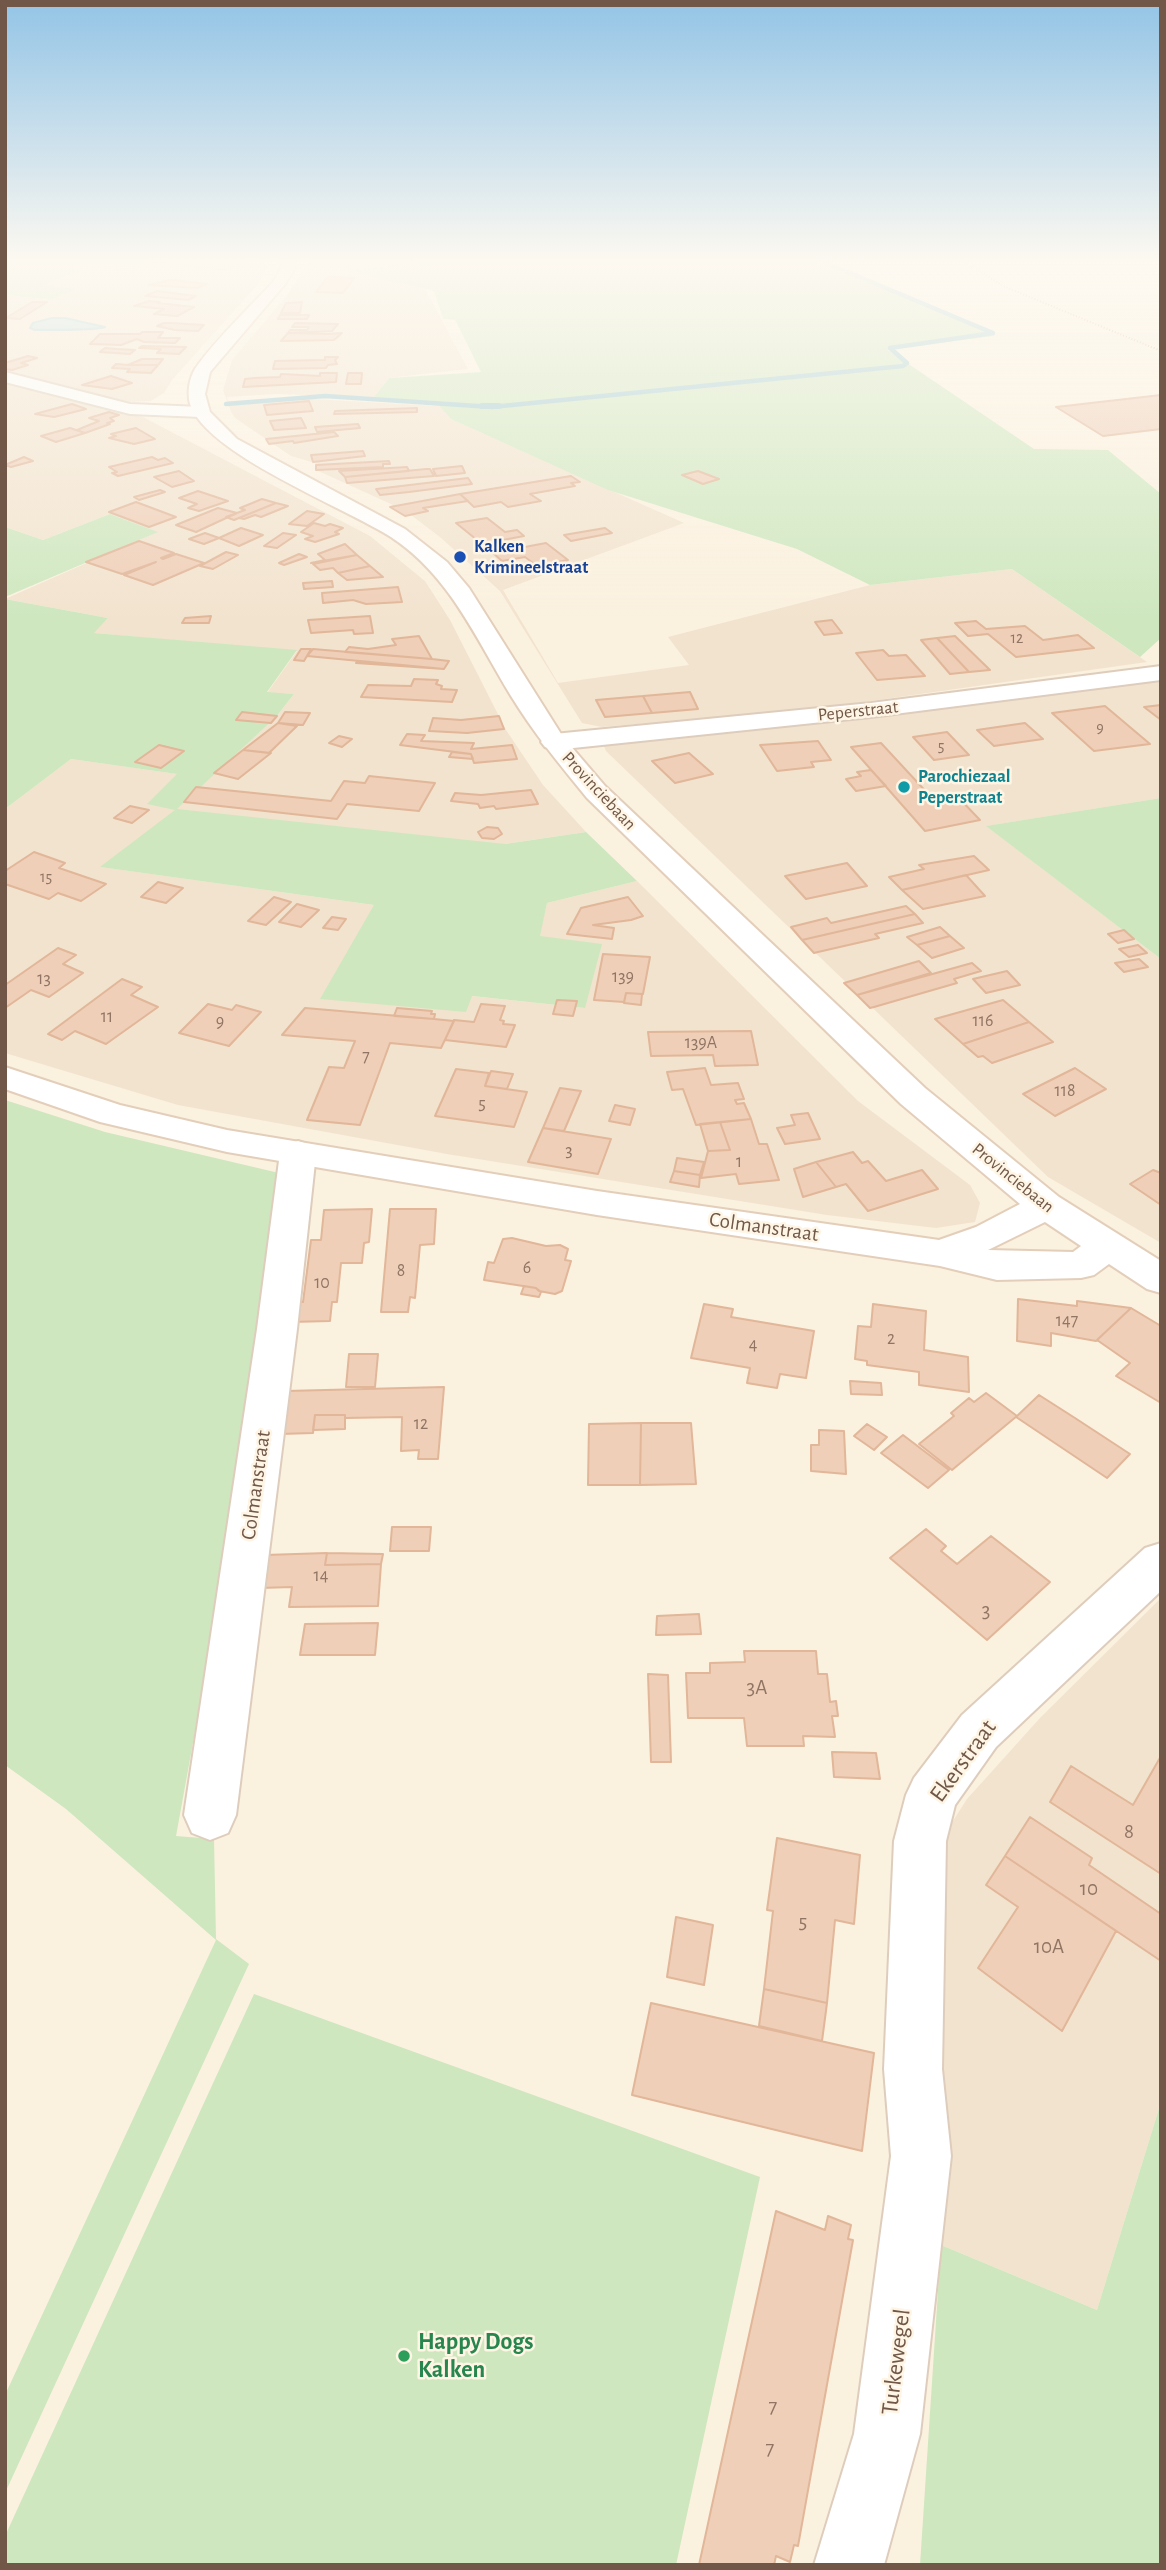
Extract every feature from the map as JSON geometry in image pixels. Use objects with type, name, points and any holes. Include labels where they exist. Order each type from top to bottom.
[{"type":"main road","points":[[24,382],[130,409],[201,412],[197,382]]},
{"type":"main road","name":"Provinciebaan","points":[[201,412],[208,423],[231,443],[398,533],[440,566],[458,588],[554,742],[596,792],[914,1096],[1046,1206],[1161,1279]]},
{"type":"main road","name":"Peperstraat","points":[[554,742],[871,710],[1157,667]]},
{"type":"main road","name":"Colmanstraat","points":[[5,1077],[112,1114],[227,1141],[597,1203],[940,1253],[997,1266],[1081,1265],[1107,1247]]},
{"type":"main road","name":"Colmanstraat","points":[[210,1815],[275,1343],[298,1153]]},
{"type":"main road","name":"Colmanstraat","points":[[940,1253],[989,1236],[1046,1206]]},
{"type":"main road","name":"Ekerstraat","points":[[921,2156],[914,2069],[919,1868],[920,1841],[932,1795],[979,1731],[1161,1562]]},
{"type":"main road","name":"Turkewegel","points":[[849,2565],[887,2434],[921,2156]]},
{"type":"shaded area","points":[[5,382],[143,417],[370,536],[425,581],[450,620],[506,730],[543,785],[586,832],[505,844],[101,867],[374,905],[471,996],[585,1008],[539,936],[547,903],[637,881],[858,1101],[970,1185],[980,1203],[975,1222],[936,1228],[827,1215],[447,1154],[178,1105],[5,1053],[5,809],[71,759],[178,774],[176,809],[276,717],[294,694],[267,693],[297,651],[93,633],[108,618],[5,599],[157,532],[110,514],[43,540],[5,527]]},
{"type":"shaded area","points":[[44,382],[171,382],[164,393],[151,401],[124,402]]},
{"type":"shaded area","points":[[225,382],[386,382],[374,397],[276,394],[227,397],[228,401],[295,398],[439,406],[451,419],[684,523],[503,590],[558,683],[689,665],[668,637],[870,585],[1012,569],[1147,662],[807,710],[602,727],[582,723],[500,591],[440,537],[411,515],[405,516],[390,507],[393,505],[316,470],[315,463],[291,456],[235,418],[223,390]]},
{"type":"shaded area","points":[[1161,679],[1161,798],[987,826],[1161,959],[1161,1243],[1048,1177],[606,751],[604,746]]},
{"type":"shaded area","points":[[1161,1598],[1161,2102],[1097,2310],[941,2245],[935,1885],[944,1835],[967,1799],[1040,1718]]},
{"type":"green space","points":[[386,382],[935,382],[1034,449],[1108,450],[1161,494],[1161,638],[1140,657],[1012,569],[870,585],[797,549],[608,490],[451,419],[439,406],[373,398]]},
{"type":"green space","points":[[110,514],[158,532],[5,597],[5,527],[43,540]]},
{"type":"green space","points":[[5,599],[108,618],[94,633],[297,650],[267,692],[294,694],[276,717],[177,809],[505,844],[586,832],[637,881],[547,903],[540,936],[602,944],[585,1008],[472,996],[466,1012],[320,999],[374,905],[100,867],[175,810],[147,804],[177,774],[71,759],[5,809]]},
{"type":"green space","points":[[1161,798],[1161,959],[986,826]]},
{"type":"green space","points":[[5,1100],[105,1132],[296,1177],[176,1836],[214,1839],[216,1939],[249,1964],[5,2493],[5,2395],[216,1940],[66,1809],[5,1765]]},
{"type":"green space","name":"Happy Dogs Kalken","points":[[254,1994],[760,2177],[676,2565],[5,2565],[5,2536]]},
{"type":"green space","points":[[1161,2102],[1161,2565],[920,2565],[941,2245],[1097,2310]]},
{"type":"building","points":[[92,382],[132,383],[112,389],[82,385]]},
{"type":"building","points":[[244,382],[336,382],[336,382],[243,387]]},
{"type":"building","points":[[346,382],[361,382],[361,384],[346,384]]},
{"type":"building","points":[[1161,395],[1161,429],[1103,436],[1056,407]]},
{"type":"building","points":[[309,401],[313,411],[267,415],[264,405]]},
{"type":"building","points":[[72,404],[86,409],[54,417],[35,414]]},
{"type":"building","points":[[417,408],[417,412],[334,414],[335,411]]},
{"type":"building","points":[[109,412],[119,415],[110,418],[114,421],[107,423],[110,424],[85,433],[77,430],[99,421],[89,418]]},
{"type":"building","points":[[301,418],[306,428],[274,430],[270,421]]},
{"type":"building","points":[[358,424],[360,428],[317,432],[315,427]]},
{"type":"building","points":[[70,428],[85,433],[56,442],[41,436]]},
{"type":"building","points":[[136,428],[155,439],[134,444],[109,438],[116,436],[111,434]]},
{"type":"building","points":[[334,432],[338,436],[294,443],[269,444],[266,439]]},
{"type":"building","points":[[363,451],[365,456],[313,462],[311,455]]},
{"type":"building","points":[[24,457],[33,461],[11,467],[5,465]]},
{"type":"building","points":[[152,457],[158,460],[165,458],[173,463],[118,476],[112,473],[117,472],[109,467]]},
{"type":"building","points":[[389,461],[390,464],[383,464],[383,467],[316,470],[316,465]]},
{"type":"building","points":[[462,466],[465,473],[436,476],[433,469]]},
{"type":"building","points":[[407,467],[409,471],[345,477],[339,471]]},
{"type":"building","points":[[430,469],[434,476],[347,483],[345,477]]},
{"type":"building","points":[[179,471],[194,481],[172,487],[154,477]]},
{"type":"building","points":[[698,471],[719,479],[703,484],[682,475]]},
{"type":"building","points":[[571,476],[580,482],[571,483],[575,486],[530,494],[541,501],[508,507],[501,502],[474,507],[460,494]]},
{"type":"building","points":[[468,478],[472,484],[380,495],[376,489]]},
{"type":"building","points":[[160,490],[165,492],[139,500],[134,497]]},
{"type":"building","points":[[198,491],[228,501],[199,511],[188,508],[197,504],[179,498]]},
{"type":"building","points":[[460,494],[468,501],[423,508],[428,511],[405,516],[390,507]]},
{"type":"building","points":[[262,499],[276,503],[234,520],[226,517],[245,510],[240,508]]},
{"type":"building","points":[[136,502],[176,517],[149,527],[109,512]]},
{"type":"building","points":[[276,503],[288,506],[261,517],[255,515],[239,518]]},
{"type":"building","points":[[218,508],[237,513],[196,532],[176,525]]},
{"type":"building","points":[[307,511],[324,514],[307,526],[289,524]]},
{"type":"building","points":[[487,518],[505,532],[517,530],[524,536],[482,544],[456,523]]},
{"type":"building","points":[[314,523],[343,528],[335,532],[339,534],[315,542],[305,539],[313,536],[301,532]]},
{"type":"building","points":[[241,528],[263,535],[239,546],[219,538]]},
{"type":"building","points":[[605,528],[612,533],[571,541],[564,535]]},
{"type":"building","points":[[205,533],[219,538],[204,544],[189,539]]},
{"type":"building","points":[[283,533],[296,535],[277,548],[264,546]]},
{"type":"building","points":[[139,541],[174,553],[161,558],[163,559],[176,554],[204,563],[153,585],[124,575],[156,562],[122,574],[86,562]]},
{"type":"building","points":[[546,543],[568,560],[537,566],[525,557],[502,561],[493,553]]},
{"type":"building","points":[[345,544],[357,555],[311,563],[325,560],[318,554]]},
{"type":"building","points":[[226,552],[238,555],[213,569],[200,566]]},
{"type":"building","points":[[299,554],[307,557],[284,565],[279,563]]},
{"type":"building","points":[[357,555],[370,566],[338,573],[333,568],[320,570],[313,564]]},
{"type":"building","points":[[370,566],[383,577],[347,580],[338,573]]},
{"type":"building","points":[[332,581],[333,587],[304,589],[303,583]]},
{"type":"building","points":[[398,587],[402,602],[366,604],[353,600],[323,603],[322,593]]},
{"type":"building","points":[[211,616],[209,623],[182,623],[185,618]]},
{"type":"building","points":[[370,616],[373,633],[354,634],[353,630],[311,633],[308,620]]},
{"type":"building","points":[[832,620],[842,633],[824,635],[815,622]]},
{"type":"building","points":[[976,621],[986,629],[1025,626],[1043,640],[1078,635],[1094,648],[1016,657],[988,634],[968,636],[955,623]]},
{"type":"building","points":[[419,636],[432,659],[345,652],[349,647],[368,649],[396,645],[392,639]]},
{"type":"building","points":[[955,636],[990,670],[969,672],[937,638]]},
{"type":"building","points":[[937,638],[969,672],[950,674],[921,640]]},
{"type":"building","points":[[301,649],[311,649],[304,661],[294,660]]},
{"type":"building","points":[[313,649],[449,661],[444,669],[307,656]]},
{"type":"building","points":[[883,650],[889,656],[906,655],[925,676],[877,680],[856,653]]},
{"type":"building","points":[[357,662],[444,669],[356,663]]},
{"type":"building","points":[[414,679],[438,680],[436,684],[442,686],[441,689],[457,690],[452,702],[361,697],[368,685],[411,686]]},
{"type":"building","points":[[690,692],[698,709],[652,713],[643,696]]},
{"type":"building","points":[[643,696],[652,713],[605,717],[596,700]]},
{"type":"building","points":[[1161,705],[1161,720],[1144,707]]},
{"type":"building","points":[[1105,706],[1150,744],[1094,751],[1052,713]]},
{"type":"building","points":[[242,712],[277,716],[271,723],[236,720]]},
{"type":"building","points":[[285,712],[310,713],[303,725],[278,723]]},
{"type":"building","points":[[499,716],[504,729],[467,733],[429,731],[433,718],[461,720]]},
{"type":"building","points":[[278,723],[297,726],[269,753],[243,750]]},
{"type":"building","points":[[1025,723],[1043,739],[994,746],[977,730]]},
{"type":"building","points":[[947,732],[969,755],[934,760],[913,737]]},
{"type":"building","points":[[407,734],[425,735],[421,741],[474,743],[471,749],[512,745],[517,759],[474,763],[471,754],[400,745]]},
{"type":"building","points":[[339,736],[352,739],[342,747],[329,743]]},
{"type":"building","points":[[818,741],[831,760],[811,762],[814,767],[777,771],[760,745]]},
{"type":"building","name":"Parochiezaal Peperstraat","points":[[881,743],[931,797],[955,794],[980,820],[925,831],[851,747]]},
{"type":"building","points":[[159,745],[184,751],[161,768],[135,762]]},
{"type":"building","points":[[243,750],[271,753],[238,779],[214,773]]},
{"type":"building","points":[[452,752],[471,754],[473,759],[449,757]]},
{"type":"building","points":[[689,753],[713,774],[675,783],[652,761]]},
{"type":"building","points":[[871,770],[886,786],[856,791],[846,779],[861,776],[857,772]]},
{"type":"building","points":[[369,776],[435,783],[419,811],[347,804],[337,819],[184,802],[196,787],[331,801],[344,781],[365,783]]},
{"type":"building","points":[[531,790],[538,804],[496,809],[494,806],[480,808],[478,804],[451,801],[455,793],[481,795]]},
{"type":"building","points":[[130,806],[149,810],[132,823],[114,818]]},
{"type":"building","points":[[487,827],[498,828],[502,834],[494,839],[482,838],[478,832]]},
{"type":"building","points":[[34,852],[65,863],[59,868],[106,884],[81,901],[58,893],[49,899],[5,884],[5,871]]},
{"type":"building","points":[[974,856],[989,870],[902,890],[889,877],[924,869],[919,865]]},
{"type":"building","points":[[847,863],[867,886],[806,899],[785,876]]},
{"type":"building","points":[[966,875],[985,896],[923,909],[902,890]]},
{"type":"building","points":[[158,882],[183,888],[166,903],[141,897]]},
{"type":"building","points":[[274,897],[291,902],[266,925],[248,921]]},
{"type":"building","points":[[628,897],[643,916],[593,925],[614,928],[612,939],[567,934],[581,908]]},
{"type":"building","points":[[297,904],[319,910],[301,927],[279,922]]},
{"type":"building","points":[[906,906],[915,914],[802,940],[791,927],[827,918],[831,923]]},
{"type":"building","points":[[915,914],[923,923],[875,934],[879,938],[814,953],[802,940]]},
{"type":"building","points":[[332,917],[346,919],[338,930],[323,928]]},
{"type":"building","points":[[940,927],[950,936],[917,945],[907,937]]},
{"type":"building","points":[[1124,930],[1134,939],[1118,943],[1108,934]]},
{"type":"building","points":[[950,936],[964,948],[932,958],[917,945]]},
{"type":"building","points":[[1138,945],[1147,953],[1129,957],[1119,949]]},
{"type":"building","points":[[58,948],[76,955],[63,964],[83,973],[49,997],[31,990],[5,1008],[5,985]]},
{"type":"building","points":[[603,954],[650,957],[643,994],[626,993],[624,1002],[594,1000]]},
{"type":"building","points":[[1139,959],[1148,967],[1124,972],[1115,963]]},
{"type":"building","points":[[919,961],[931,973],[857,995],[844,983]]},
{"type":"building","points":[[972,963],[981,971],[954,979],[957,983],[874,1007],[870,1008],[857,995]]},
{"type":"building","points":[[1007,971],[1020,985],[986,993],[973,979]]},
{"type":"building","points":[[122,979],[142,987],[131,995],[158,1007],[106,1044],[75,1031],[62,1040],[48,1034]]},
{"type":"building","points":[[626,993],[642,994],[641,1005],[624,1003]]},
{"type":"building","points":[[557,1000],[577,1001],[573,1016],[553,1014]]},
{"type":"building","points":[[1003,1000],[1029,1022],[963,1044],[935,1019]]},
{"type":"building","points":[[208,1004],[232,1010],[236,1005],[261,1012],[229,1046],[179,1033]]},
{"type":"building","points":[[481,1004],[505,1006],[500,1020],[504,1021],[503,1024],[515,1025],[506,1047],[445,1040],[454,1020],[474,1022]]},
{"type":"building","points":[[305,1008],[454,1021],[441,1048],[390,1043],[360,1125],[307,1120],[329,1067],[344,1068],[355,1041],[282,1035]]},
{"type":"building","points":[[397,1008],[432,1011],[431,1014],[435,1014],[434,1019],[394,1016]]},
{"type":"building","points":[[1029,1022],[1053,1042],[992,1063],[983,1056],[978,1057],[963,1044]]},
{"type":"building","points":[[751,1031],[758,1065],[715,1066],[713,1055],[651,1056],[648,1032]]},
{"type":"building","points":[[705,1068],[711,1085],[738,1083],[744,1099],[735,1100],[737,1104],[744,1103],[751,1119],[696,1125],[683,1089],[672,1090],[667,1072]]},
{"type":"building","points":[[1075,1068],[1106,1089],[1055,1116],[1023,1094]]},
{"type":"building","points":[[456,1069],[489,1073],[485,1086],[527,1092],[514,1127],[435,1116]]},
{"type":"building","points":[[491,1071],[513,1074],[507,1089],[485,1086]]},
{"type":"building","points":[[560,1088],[581,1091],[564,1131],[543,1128]]},
{"type":"building","points":[[615,1105],[635,1109],[630,1125],[609,1121]]},
{"type":"building","points":[[808,1113],[820,1139],[785,1144],[777,1128],[795,1125],[791,1115]]},
{"type":"building","points":[[751,1119],[759,1144],[767,1144],[779,1180],[739,1184],[736,1174],[701,1178],[708,1151],[730,1150],[720,1122]]},
{"type":"building","points":[[720,1122],[730,1150],[708,1151],[700,1124]]},
{"type":"building","points":[[543,1128],[611,1139],[598,1174],[528,1162]]},
{"type":"building","points":[[853,1152],[862,1163],[868,1161],[886,1181],[922,1170],[938,1189],[868,1211],[846,1184],[836,1187],[816,1162]]},
{"type":"building","points":[[677,1158],[704,1162],[700,1175],[674,1171]]},
{"type":"building","points":[[816,1162],[836,1187],[803,1197],[794,1169]]},
{"type":"building","points":[[1153,1170],[1161,1173],[1161,1205],[1130,1184]]},
{"type":"building","points":[[674,1171],[700,1175],[699,1187],[670,1182]]},
{"type":"building","points":[[372,1209],[369,1242],[364,1243],[362,1263],[341,1263],[337,1302],[332,1302],[330,1321],[290,1322],[293,1302],[303,1302],[311,1240],[321,1240],[324,1210]]},
{"type":"building","points":[[390,1209],[436,1209],[434,1244],[420,1245],[415,1298],[410,1297],[408,1312],[381,1312]]},
{"type":"building","points":[[512,1238],[546,1246],[560,1245],[568,1249],[565,1260],[571,1261],[562,1291],[555,1294],[536,1288],[484,1280],[488,1262],[494,1263],[503,1239]]},
{"type":"building","points":[[524,1286],[536,1288],[541,1292],[539,1297],[521,1294]]},
{"type":"building","points":[[1018,1299],[1077,1306],[1077,1301],[1131,1308],[1096,1341],[1051,1333],[1051,1346],[1017,1341]]},
{"type":"building","points":[[704,1304],[733,1309],[731,1317],[814,1331],[806,1378],[780,1374],[777,1388],[747,1383],[750,1368],[691,1358]]},
{"type":"building","points":[[873,1304],[926,1311],[924,1350],[968,1357],[969,1392],[919,1385],[919,1372],[867,1365],[867,1361],[855,1359],[858,1326],[871,1327]]},
{"type":"building","points":[[1131,1308],[1161,1326],[1161,1403],[1116,1376],[1130,1363],[1097,1340]]},
{"type":"building","points":[[349,1354],[378,1354],[375,1387],[346,1387]]},
{"type":"building","points":[[850,1381],[881,1383],[882,1395],[851,1394]]},
{"type":"building","points":[[444,1387],[438,1459],[418,1459],[419,1450],[401,1451],[402,1417],[345,1418],[345,1415],[315,1415],[313,1433],[279,1434],[286,1391]]},
{"type":"building","points":[[986,1393],[1017,1416],[952,1470],[919,1444],[954,1416],[951,1413],[969,1398],[974,1402]]},
{"type":"building","points":[[1039,1395],[1130,1454],[1107,1478],[1016,1417]]},
{"type":"building","points":[[315,1415],[345,1415],[345,1429],[313,1430]]},
{"type":"building","points":[[641,1423],[691,1423],[696,1484],[640,1485]]},
{"type":"building","points":[[641,1423],[640,1485],[588,1485],[589,1424]]},
{"type":"building","points":[[867,1424],[887,1437],[874,1450],[854,1436]]},
{"type":"building","points":[[819,1430],[844,1431],[846,1474],[811,1471],[811,1445],[819,1445]]},
{"type":"building","points":[[903,1435],[949,1470],[928,1488],[881,1453]]},
{"type":"building","points":[[392,1527],[431,1527],[429,1551],[390,1551]]},
{"type":"building","points":[[926,1529],[946,1546],[941,1551],[957,1564],[991,1536],[1050,1582],[987,1640],[890,1558]]},
{"type":"building","points":[[327,1553],[325,1565],[381,1564],[378,1606],[289,1607],[292,1587],[260,1588],[265,1555]]},
{"type":"building","points":[[327,1553],[383,1554],[381,1564],[325,1565]]},
{"type":"building","points":[[699,1614],[701,1634],[656,1635],[657,1616]]},
{"type":"building","points":[[378,1623],[375,1655],[300,1655],[305,1624]]},
{"type":"building","points":[[744,1651],[816,1651],[818,1674],[827,1674],[830,1702],[836,1701],[838,1716],[832,1716],[835,1737],[803,1736],[804,1746],[747,1746],[744,1718],[688,1718],[686,1673],[710,1673],[710,1663],[745,1662]]},
{"type":"building","points":[[648,1674],[668,1675],[671,1762],[651,1762]]},
{"type":"building","points":[[832,1752],[876,1753],[880,1779],[834,1777]]},
{"type":"building","points":[[1161,1756],[1161,1874],[1050,1802],[1071,1766],[1133,1805]]},
{"type":"building","points":[[1030,1817],[1092,1858],[1089,1865],[1161,1914],[1161,1961],[1005,1856]]},
{"type":"building","points":[[777,1838],[860,1855],[854,1924],[835,1920],[827,2003],[764,1989],[773,1911],[767,1910]]},
{"type":"building","points":[[1005,1856],[1116,1931],[1062,2031],[978,1968],[1018,1907],[986,1885]]},
{"type":"building","points":[[676,1917],[713,1925],[704,1985],[667,1977]]},
{"type":"building","points":[[764,1989],[827,2003],[822,2041],[759,2026]]},
{"type":"building","points":[[651,2003],[874,2053],[862,2151],[632,2095]]},
{"type":"building","points":[[776,2211],[825,2230],[828,2216],[851,2225],[848,2239],[853,2240],[798,2546],[794,2545],[790,2562],[776,2556],[774,2565],[699,2565]]},
{"type":"waterway","points":[[226,404],[325,396],[492,407],[743,382]]},
{"type":"waterway","points":[[482,406],[499,406]]},
{"type":"place","name":"Kalken Krimineelstraat","points":[[460,557]]},
{"type":"place","name":"Parochiezaal Peperstraat","points":[[904,787]]},
{"type":"place","name":"Happy Dogs Kalken","points":[[404,2356]]}]
